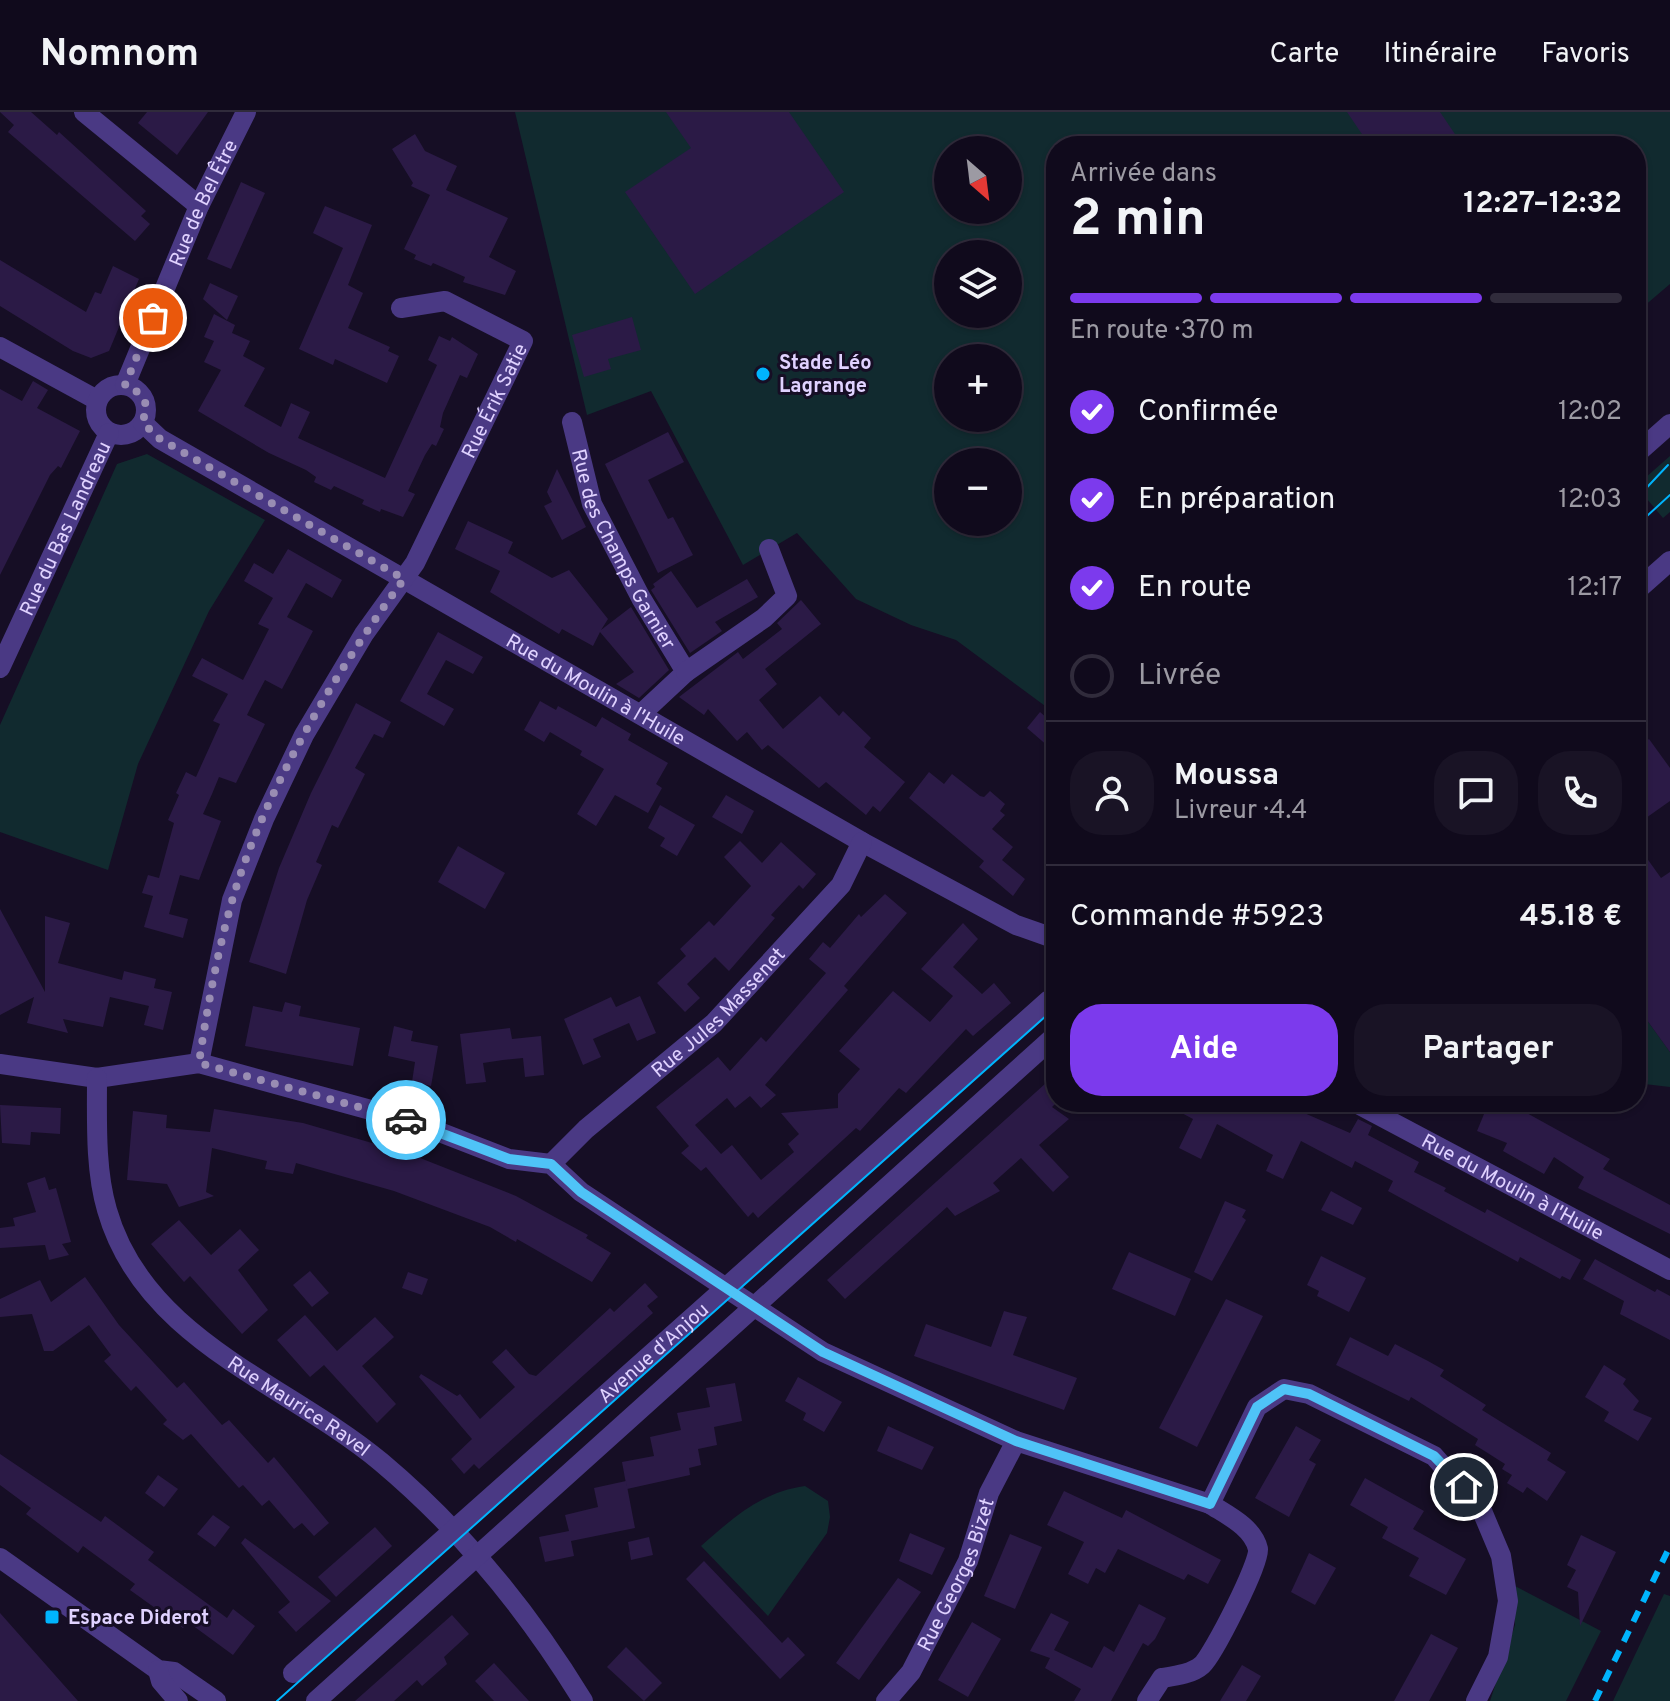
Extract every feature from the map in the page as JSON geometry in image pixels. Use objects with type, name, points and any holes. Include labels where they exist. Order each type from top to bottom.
[{"type":"street","points":[[84,112],[199,206]]},
{"type":"street","name":"Rue de Bel Être","points":[[125,385],[199,206],[246,112]]},
{"type":"street","name":"Rue Érik Satie","points":[[401,308],[445,301],[523,341],[404,579]]},
{"type":"street","points":[[0,347],[97,400]]},
{"type":"street","points":[[125,385],[134,388],[146,404],[143,423],[134,432],[122,435],[109,433],[97,419],[97,400],[109,388],[125,385]]},
{"type":"street","name":"Rue des Champs Garnier","points":[[572,422],[592,504],[641,598],[686,672]]},
{"type":"street","name":"Rue du Moulin à l'Huile","points":[[143,423],[160,439],[862,842],[1016,925],[1046,936]]},
{"type":"street","points":[[1646,445],[1670,424]]},
{"type":"street","name":"Rue du Bas Landreau","points":[[0,668],[109,433]]},
{"type":"street","name":"Rue des Champs Garnier","points":[[641,714],[686,672],[764,618],[787,596],[769,549]]},
{"type":"street","points":[[1646,582],[1670,561]]},
{"type":"street","points":[[199,1063],[232,900],[264,819],[304,735],[364,634],[404,579]]},
{"type":"street","name":"Rue Jules Massenet","points":[[551,1164],[586,1129],[714,1023],[841,885],[862,842]]},
{"type":"street","name":"Avenue d'Anjou","points":[[293,1673],[1046,1003]]},
{"type":"street","name":"Avenue d'Anjou","points":[[316,1701],[1046,1044]]},
{"type":"street","points":[[0,1064],[97,1078],[199,1063],[411,1121],[509,1159],[551,1164],[581,1192],[823,1352],[1016,1441],[1210,1504],[1247,1530],[1259,1550],[1255,1571],[1203,1664],[1183,1674],[1162,1678],[1147,1701]]},
{"type":"street","name":"Rue Maurice Ravel","points":[[97,1078],[99,1151],[106,1208],[126,1258],[144,1286],[176,1322],[381,1462],[496,1575],[583,1701]]},
{"type":"street","name":"Rue du Moulin à l'Huile","points":[[1373,1112],[1670,1270]]},
{"type":"street","points":[[1210,1504],[1257,1407],[1284,1389],[1309,1394],[1434,1456],[1482,1511],[1501,1556],[1508,1601],[1498,1657],[1476,1701]]},
{"type":"street","name":"Rue Georges Bizet","points":[[886,1701],[911,1672],[968,1561],[989,1493],[1016,1441]]},
{"type":"street","points":[[0,1558],[158,1670],[174,1672],[216,1701]]},
{"type":"street","points":[[158,1670],[161,1681],[178,1701]]},
{"type":"green space","name":"Stade Léo Lagrange","points":[[515,112],[1670,112],[1670,284],[1646,304],[1646,136],[1046,136],[1046,707],[956,640],[911,625],[856,599],[797,533],[743,565],[651,391],[587,415]]},
{"type":"green space","points":[[147,454],[265,520],[209,611],[138,764],[108,870],[0,832],[0,725],[117,464]]},
{"type":"green space","points":[[1670,456],[1670,512],[1663,518],[1646,498],[1646,477]]},
{"type":"green space","points":[[1646,1019],[1670,1052],[1670,1087],[1646,1084]]},
{"type":"green space","points":[[805,1486],[828,1501],[830,1517],[827,1533],[768,1616],[701,1546],[736,1516],[761,1500]]},
{"type":"green space","points":[[1515,1586],[1601,1631],[1566,1701],[1490,1701],[1515,1625]]},
{"type":"green space","points":[[1664,1594],[1670,1596],[1670,1701],[1613,1701]]},
{"type":"building","points":[[0,112],[31,112],[57,135],[59,132],[146,211],[141,216],[150,224],[135,241],[8,132],[14,125]]},
{"type":"building","points":[[147,112],[208,112],[177,155],[138,123]]},
{"type":"building","points":[[666,112],[789,112],[844,192],[695,294],[625,192],[691,148]]},
{"type":"building","points":[[1347,112],[1440,112],[1456,136],[1416,136],[1363,136]]},
{"type":"building","points":[[415,134],[425,151],[457,166],[446,190],[508,218],[489,257],[516,271],[505,295],[463,282],[465,277],[433,263],[431,266],[414,259],[416,255],[404,249],[430,195],[411,186],[413,183],[392,149]]},
{"type":"building","points":[[241,182],[265,193],[231,269],[207,259]]},
{"type":"building","points":[[325,206],[372,225],[348,285],[363,293],[348,328],[390,347],[388,351],[399,356],[387,383],[335,359],[333,365],[299,349],[343,248],[313,233]]},
{"type":"building","points":[[0,260],[86,312],[95,292],[101,294],[113,266],[139,279],[109,351],[91,358],[73,351],[0,306]]},
{"type":"building","points":[[210,283],[238,296],[227,320],[203,299]]},
{"type":"building","points":[[214,314],[235,325],[232,333],[250,341],[243,356],[265,368],[244,406],[281,427],[291,403],[310,412],[298,438],[385,478],[437,365],[428,360],[439,336],[450,341],[452,337],[478,354],[467,378],[460,375],[443,413],[440,427],[444,429],[436,446],[432,444],[425,455],[408,491],[415,494],[403,517],[381,509],[380,512],[362,504],[364,500],[334,486],[331,490],[314,482],[316,477],[306,470],[269,453],[198,411],[221,370],[204,362],[214,341],[204,337]]},
{"type":"building","points":[[632,317],[641,350],[608,359],[611,369],[584,377],[572,335]]},
{"type":"building","points":[[33,381],[48,390],[37,408],[80,431],[61,468],[58,466],[50,475],[0,575],[0,389],[22,401]]},
{"type":"building","points":[[668,432],[684,462],[648,480],[668,519],[673,517],[693,555],[658,573],[605,464]]},
{"type":"building","points":[[557,469],[586,527],[562,540],[544,506],[552,502],[547,492]]},
{"type":"building","points":[[468,521],[513,542],[508,553],[552,578],[569,570],[608,619],[601,630],[631,607],[669,670],[639,698],[616,684],[634,672],[600,632],[593,646],[562,629],[559,634],[490,592],[500,571],[455,549]]},
{"type":"building","points":[[288,549],[342,580],[332,598],[306,583],[287,617],[313,631],[282,689],[265,680],[247,715],[265,724],[236,783],[219,777],[203,814],[221,821],[199,880],[180,875],[169,914],[188,919],[183,938],[144,927],[153,896],[142,893],[148,875],[159,878],[174,823],[168,820],[179,795],[176,793],[186,772],[196,777],[220,724],[213,721],[228,694],[192,676],[202,658],[243,680],[269,629],[258,624],[273,598],[244,581],[254,563],[273,574]]},
{"type":"building","points":[[671,571],[697,608],[747,579],[758,597],[715,622],[722,631],[690,653],[651,590],[655,587],[653,584]]},
{"type":"building","points":[[801,600],[821,624],[765,669],[777,684],[759,700],[783,729],[820,696],[839,716],[843,711],[871,738],[864,747],[905,782],[880,812],[873,806],[866,815],[826,782],[819,788],[768,745],[762,750],[747,732],[737,741],[708,709],[704,715],[679,697],[738,652],[743,659],[782,629],[777,623]]},
{"type":"building","points":[[438,632],[483,657],[473,674],[446,660],[427,694],[454,709],[444,726],[400,701]]},
{"type":"building","points":[[540,701],[556,710],[558,706],[596,727],[602,717],[631,734],[628,740],[668,763],[656,784],[662,788],[648,813],[615,795],[596,826],[577,814],[604,769],[580,755],[582,751],[550,732],[544,742],[524,730]]},
{"type":"building","points":[[356,703],[391,722],[383,738],[374,734],[355,768],[365,774],[338,828],[332,825],[316,862],[322,865],[307,900],[286,974],[249,962],[279,868],[311,793]]},
{"type":"building","points":[[1040,712],[1046,717],[1046,744],[1027,728]]},
{"type":"building","points":[[1649,739],[1670,768],[1670,801],[1646,818],[1646,741]]},
{"type":"building","points":[[929,772],[944,784],[952,774],[980,796],[984,797],[990,791],[1005,804],[1000,811],[1005,815],[992,829],[1013,847],[1002,860],[1025,879],[1013,896],[979,867],[984,861],[909,798]]},
{"type":"building","points":[[726,795],[754,811],[742,834],[712,817]]},
{"type":"building","points":[[660,805],[695,825],[677,856],[660,846],[665,838],[648,828]]},
{"type":"building","points":[[740,841],[762,863],[781,842],[816,874],[803,889],[799,885],[771,915],[775,918],[729,971],[715,957],[687,984],[700,998],[685,1012],[657,983],[686,956],[680,949],[709,921],[714,926],[751,886],[724,857]]},
{"type":"building","points":[[458,846],[505,873],[485,909],[438,882]]},
{"type":"building","points":[[1646,857],[1661,878],[1670,872],[1670,1052],[1646,1019]]},
{"type":"building","points":[[885,894],[907,913],[844,986],[848,990],[765,1085],[776,1095],[761,1108],[750,1096],[735,1108],[727,1098],[695,1125],[721,1154],[732,1145],[761,1180],[794,1152],[788,1144],[799,1134],[781,1113],[838,1108],[838,1094],[860,1069],[839,1051],[893,991],[930,1022],[953,996],[921,969],[963,923],[978,939],[953,967],[982,994],[994,983],[1011,1003],[973,1036],[966,1029],[906,1093],[899,1088],[860,1131],[856,1128],[758,1218],[753,1212],[748,1217],[706,1167],[701,1171],[681,1153],[689,1146],[656,1107],[718,1057],[730,1071],[761,1037],[766,1042],[826,973],[809,959],[823,942],[830,948],[859,914],[861,917]]},
{"type":"building","points":[[0,909],[45,992],[45,916],[70,923],[58,963],[122,980],[124,971],[156,979],[154,988],[172,992],[163,1030],[144,1025],[149,1006],[110,997],[103,1027],[63,1019],[68,1033],[27,1023],[34,997],[0,1015]]},
{"type":"building","points":[[640,996],[656,1033],[637,1041],[629,1023],[593,1039],[601,1057],[583,1065],[564,1019],[611,997],[616,1007]]},
{"type":"building","points":[[285,1002],[301,1006],[299,1016],[360,1028],[353,1066],[245,1046],[253,1006],[282,1012]]},
{"type":"building","points":[[394,1026],[413,1031],[411,1041],[438,1046],[431,1086],[412,1082],[415,1062],[388,1056]]},
{"type":"building","points":[[510,1028],[512,1039],[541,1036],[544,1075],[525,1077],[523,1058],[503,1060],[483,1063],[486,1082],[466,1084],[460,1034]]},
{"type":"building","points":[[1046,1083],[1046,1112],[1059,1112],[1069,1119],[1039,1145],[1069,1177],[1053,1192],[1021,1158],[993,1183],[1000,1191],[955,1216],[947,1207],[845,1299],[827,1280]]},
{"type":"building","points":[[0,1105],[61,1108],[60,1134],[31,1132],[30,1145],[2,1143]]},
{"type":"building","points":[[214,1109],[303,1123],[410,1154],[516,1196],[588,1235],[586,1238],[611,1253],[592,1282],[517,1239],[516,1242],[490,1227],[394,1191],[296,1163],[293,1174],[265,1169],[267,1161],[212,1148],[206,1192],[214,1196],[179,1207],[167,1184],[127,1180],[133,1111],[167,1115],[166,1128],[210,1132]]},
{"type":"building","points":[[1180,1112],[1302,1112],[1350,1133],[1358,1119],[1372,1126],[1368,1135],[1419,1162],[1414,1172],[1446,1188],[1444,1191],[1485,1213],[1487,1209],[1581,1260],[1570,1280],[1562,1276],[1560,1279],[1520,1257],[1518,1262],[1388,1191],[1393,1181],[1355,1161],[1352,1168],[1301,1141],[1283,1179],[1266,1171],[1273,1155],[1217,1124],[1201,1159],[1179,1148],[1193,1119]]},
{"type":"building","points":[[1485,1112],[1525,1112],[1610,1159],[1603,1169],[1670,1205],[1670,1234],[1578,1188],[1584,1177],[1554,1157],[1544,1174],[1503,1151],[1507,1143],[1477,1131]]},
{"type":"building","points":[[45,1177],[49,1190],[56,1188],[71,1242],[62,1244],[69,1255],[49,1260],[45,1245],[0,1248],[0,1228],[15,1226],[13,1218],[36,1212],[27,1183]]},
{"type":"building","points":[[1331,1191],[1362,1208],[1353,1225],[1321,1210]]},
{"type":"building","points":[[1225,1201],[1246,1210],[1242,1217],[1246,1220],[1212,1281],[1194,1272]]},
{"type":"building","points":[[179,1220],[211,1255],[240,1229],[259,1250],[238,1270],[268,1310],[242,1334],[190,1276],[184,1282],[151,1244]]},
{"type":"building","points":[[1129,1252],[1191,1279],[1175,1316],[1112,1289]]},
{"type":"building","points":[[1321,1256],[1366,1278],[1349,1312],[1317,1296],[1319,1291],[1307,1285]]},
{"type":"building","points":[[1595,1259],[1655,1292],[1657,1289],[1670,1296],[1670,1340],[1620,1314],[1624,1301],[1583,1279]]},
{"type":"building","points":[[310,1271],[329,1293],[312,1307],[293,1285]]},
{"type":"building","points":[[408,1272],[428,1279],[422,1295],[402,1288]]},
{"type":"building","points":[[85,1277],[119,1325],[177,1388],[184,1382],[222,1425],[229,1420],[268,1463],[274,1457],[329,1523],[314,1536],[302,1523],[294,1529],[269,1500],[262,1506],[243,1485],[239,1488],[191,1434],[183,1440],[163,1424],[167,1420],[136,1386],[131,1391],[104,1361],[111,1355],[89,1325],[53,1351],[44,1351],[32,1314],[0,1317],[0,1299],[40,1280],[51,1302]]},
{"type":"building","points":[[645,1283],[658,1297],[647,1306],[653,1313],[479,1469],[474,1464],[464,1474],[451,1459],[472,1439],[419,1377],[421,1374],[457,1396],[460,1394],[480,1419],[515,1387],[492,1362],[506,1349],[529,1374],[536,1376],[610,1308],[614,1312]]},
{"type":"building","points":[[1226,1299],[1263,1316],[1197,1447],[1159,1428]]},
{"type":"building","points":[[1004,1311],[1027,1317],[1013,1355],[1077,1378],[1064,1410],[914,1356],[926,1324],[991,1347]]},
{"type":"building","points":[[305,1315],[337,1351],[375,1317],[394,1337],[362,1366],[396,1404],[377,1423],[324,1365],[310,1377],[277,1340]]},
{"type":"building","points":[[1350,1337],[1388,1356],[1395,1344],[1444,1370],[1440,1376],[1486,1405],[1482,1410],[1551,1453],[1547,1460],[1566,1472],[1547,1501],[1527,1487],[1523,1493],[1507,1483],[1512,1475],[1502,1469],[1505,1464],[1475,1445],[1478,1439],[1411,1397],[1409,1401],[1336,1365]]},
{"type":"building","points":[[1604,1365],[1626,1379],[1623,1384],[1639,1401],[1633,1410],[1652,1418],[1638,1441],[1604,1421],[1609,1412],[1585,1397]]},
{"type":"building","points":[[798,1377],[842,1402],[824,1432],[803,1420],[806,1413],[785,1401]]},
{"type":"building","points":[[735,1383],[742,1421],[714,1427],[717,1445],[698,1449],[701,1465],[689,1468],[690,1475],[627,1489],[622,1462],[654,1456],[650,1437],[681,1430],[677,1413],[710,1407],[706,1388]]},
{"type":"building","points":[[888,1426],[934,1447],[922,1470],[877,1451]]},
{"type":"building","points":[[1296,1426],[1321,1440],[1309,1460],[1316,1464],[1289,1517],[1255,1498]]},
{"type":"building","points":[[0,1454],[101,1522],[105,1516],[154,1552],[148,1560],[227,1618],[233,1609],[255,1626],[233,1655],[188,1622],[183,1628],[130,1590],[135,1584],[83,1546],[78,1553],[26,1514],[31,1508],[0,1485]]},
{"type":"building","points":[[158,1475],[178,1489],[164,1507],[145,1493]]},
{"type":"building","points":[[1365,1478],[1424,1511],[1413,1529],[1466,1559],[1446,1595],[1409,1576],[1419,1558],[1382,1538],[1388,1527],[1350,1505]]},
{"type":"building","points":[[626,1481],[635,1528],[571,1541],[574,1556],[545,1562],[539,1537],[569,1531],[565,1515],[598,1507],[594,1488]]},
{"type":"building","points":[[1064,1491],[1122,1518],[1126,1510],[1221,1560],[1208,1584],[1188,1574],[1184,1580],[1118,1549],[1105,1573],[1096,1568],[1088,1584],[1068,1574],[1084,1542],[1047,1525]]},
{"type":"building","points":[[213,1515],[230,1527],[215,1547],[197,1534]]},
{"type":"building","points":[[375,1527],[392,1546],[336,1597],[318,1577]]},
{"type":"building","points":[[910,1533],[945,1548],[932,1575],[899,1561]]},
{"type":"building","points":[[1010,1534],[1042,1547],[1015,1609],[984,1596]]},
{"type":"building","points":[[1581,1535],[1616,1552],[1580,1626],[1578,1592],[1567,1587],[1576,1570],[1567,1565]]},
{"type":"building","points":[[649,1537],[653,1555],[631,1560],[628,1542]]},
{"type":"building","points":[[245,1538],[331,1601],[296,1632],[278,1612],[290,1602],[241,1543]]},
{"type":"building","points":[[1309,1553],[1336,1568],[1315,1605],[1291,1592]]},
{"type":"building","points":[[704,1561],[782,1643],[788,1637],[805,1655],[780,1679],[686,1579]]},
{"type":"building","points":[[898,1578],[921,1592],[859,1680],[836,1663]]},
{"type":"building","points":[[1139,1604],[1166,1618],[1155,1639],[1148,1646],[1143,1643],[1111,1701],[1074,1701],[1081,1689],[1045,1668],[1050,1658],[1030,1651],[1051,1613],[1069,1622],[1054,1650],[1092,1668],[1104,1646],[1114,1652]]},
{"type":"building","points":[[0,1613],[62,1683],[78,1701],[0,1701]]},
{"type":"building","points":[[452,1615],[469,1634],[444,1657],[447,1664],[422,1686],[417,1680],[394,1701],[355,1701]]},
{"type":"building","points":[[972,1622],[1001,1639],[968,1697],[938,1680]]},
{"type":"building","points":[[1431,1634],[1458,1648],[1429,1701],[1394,1701]]},
{"type":"building","points":[[626,1647],[662,1683],[644,1701],[607,1667]]},
{"type":"building","points":[[494,1663],[529,1701],[494,1701],[475,1681]]},
{"type":"building","points":[[1242,1665],[1261,1676],[1246,1701],[1220,1701]]},
{"type":"tram line","points":[[1646,488],[1668,465]]},
{"type":"tram line","points":[[1646,517],[1670,495]]},
{"type":"tram line","points":[[277,1701],[1046,1016]]},
{"type":"railway","points":[[1595,1701],[1670,1546]]},
{"type":"way so far","points":[[153,318],[125,385],[134,388],[146,404],[143,423],[160,439],[404,579],[364,634],[304,735],[264,819],[232,900],[206,1015],[199,1063],[406,1120]]},
{"type":"place","name":"Stade Léo Lagrange","points":[[763,374]]},
{"type":"place","name":"Espace Diderot","points":[[52,1617]]},
{"type":"route","points":[[406,1120],[509,1159],[551,1164],[581,1192],[823,1352],[1016,1441],[1210,1504],[1257,1407],[1284,1389],[1309,1394],[1434,1456],[1464,1487]]}]
